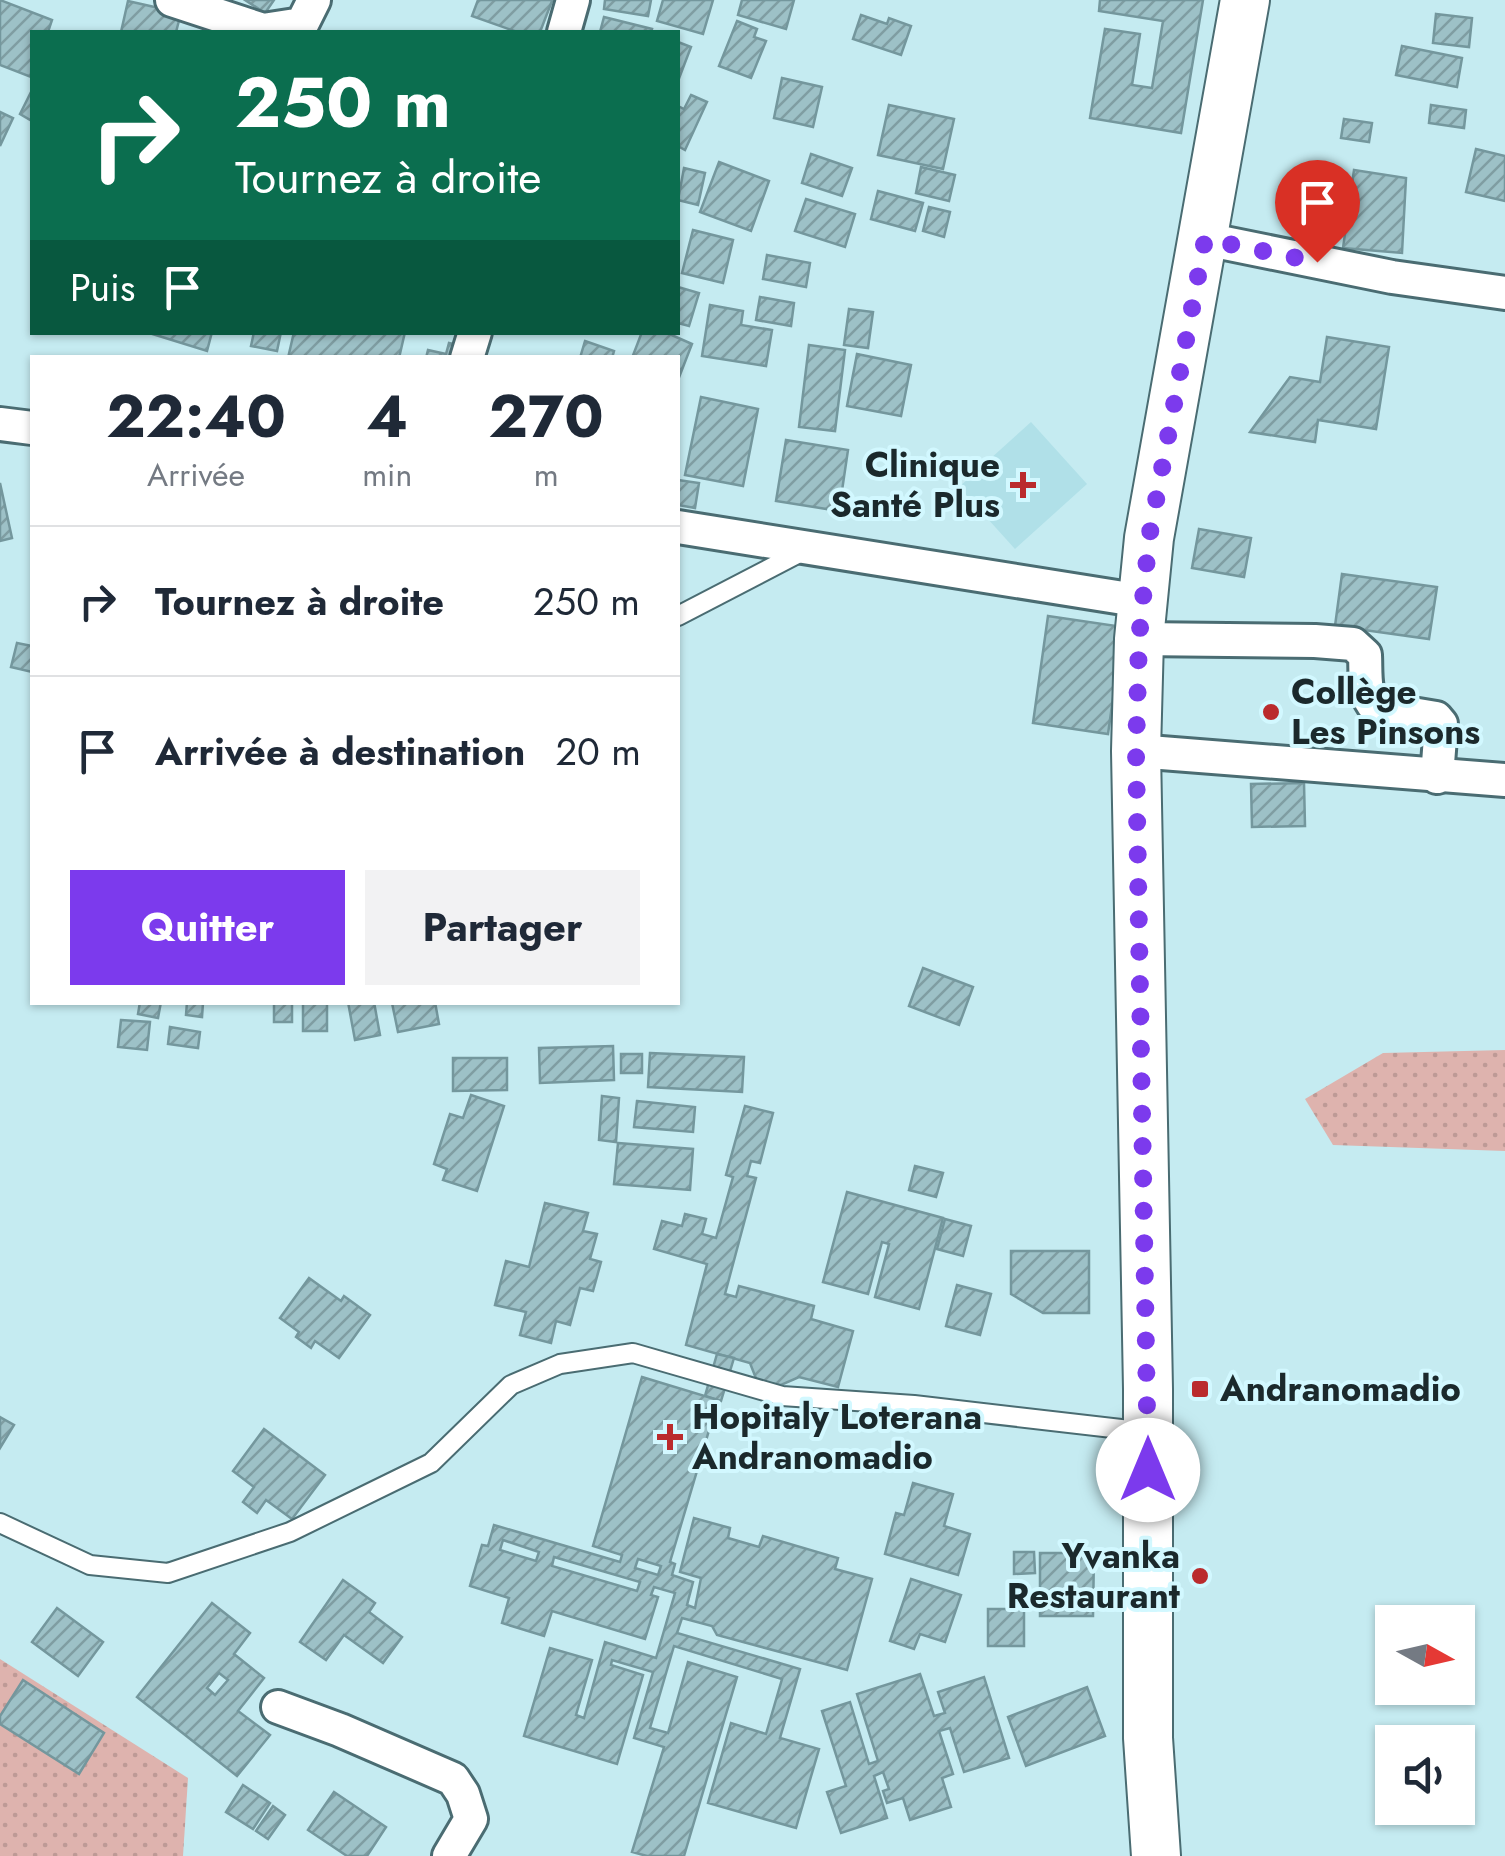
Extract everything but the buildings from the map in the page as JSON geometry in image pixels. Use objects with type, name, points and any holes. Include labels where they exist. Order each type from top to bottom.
[{"type":"main road","points":[[1156,1856],[1148,1738],[1148,1432],[1136,752],[1140,620],[1149,538],[1245,0]]},
{"type":"street","points":[[172,0],[262,30],[302,24],[314,0]]},
{"type":"street","points":[[565,30],[573,0]]},
{"type":"street","points":[[1205,239],[1392,277],[1505,293]]},
{"type":"street","points":[[0,424],[30,428]]},
{"type":"street","points":[[680,527],[808,548],[1140,620],[1353,644],[1365,655],[1366,686],[1376,708],[1436,718],[1441,724],[1436,777]]},
{"type":"street","points":[[1136,752],[1505,780]]},
{"type":"street","points":[[278,1707],[453,1779],[464,1794],[471,1819],[448,1856]]},
{"type":"lane","points":[[680,615],[808,548]]},
{"type":"lane","points":[[0,1523],[90,1565],[168,1573],[290,1532],[431,1463],[511,1385],[560,1364],[633,1353],[782,1396],[914,1405],[1148,1432]]},
{"type":"shaded area","name":"Clinique Santé Plus","points":[[1031,422],[1087,484],[1015,549],[959,487]]},
{"type":"shaded area","points":[[1505,1050],[1505,1151],[1333,1145],[1305,1099],[1383,1053]]},
{"type":"shaded area","points":[[0,1659],[188,1778],[183,1856],[0,1856]]},
{"type":"place","name":"Clinique Santé Plus","points":[[1023,485]]},
{"type":"place","name":"Collège Les Pinsons","points":[[1271,712]]},
{"type":"place","name":"Andranomadio","points":[[1200,1389]]},
{"type":"place","name":"Hopitaly Loterana Andranomadio","points":[[670,1437]]},
{"type":"place","name":"Yvanka Restaurant","points":[[1200,1576]]},
{"type":"route","points":[[1148,1470],[1136,752],[1139,639],[1149,538],[1205,239],[1317,262]]}]
